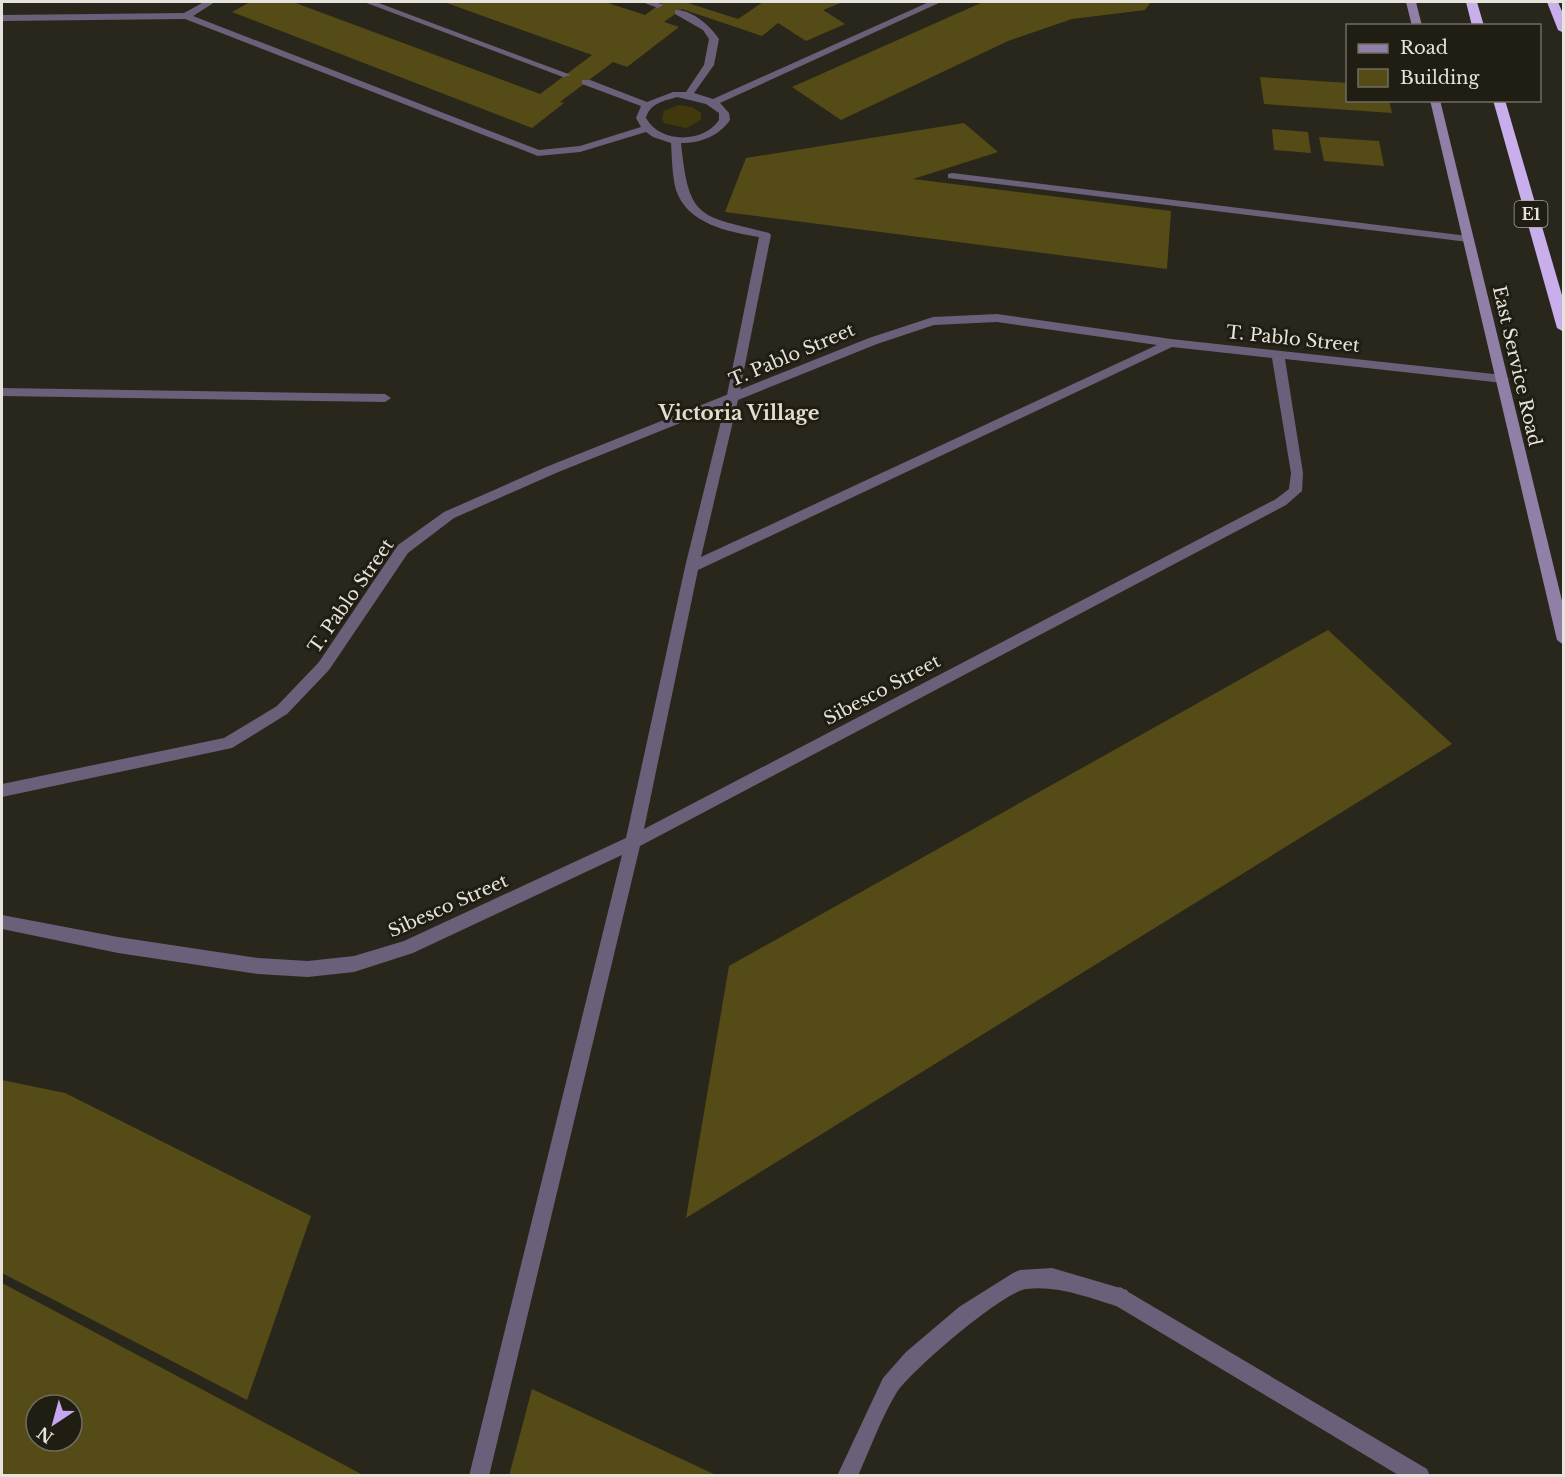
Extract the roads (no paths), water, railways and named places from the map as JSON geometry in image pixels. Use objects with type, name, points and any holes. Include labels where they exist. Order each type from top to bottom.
[{"type":"highway","points":[[1472,2],[1477,22]]},
{"type":"highway","points":[[1552,2],[1563,30]]},
{"type":"highway","name":"E1","points":[[1500,102],[1563,327]]},
{"type":"main road","points":[[1412,2],[1417,24]]},
{"type":"main road","name":"East Service Road","points":[[1435,102],[1563,640]]},
{"type":"street","points":[[186,16],[210,2]]},
{"type":"street","points":[[369,2],[566,75]]},
{"type":"street","points":[[647,2],[658,5]]},
{"type":"street","points":[[715,102],[936,2]]},
{"type":"street","points":[[678,12],[707,27],[714,39],[709,65],[689,94]]},
{"type":"street","points":[[2,18],[186,16],[538,153],[563,154],[585,150],[646,129]]},
{"type":"street","points":[[586,82],[647,105]]},
{"type":"street","points":[[689,94],[715,102],[722,109],[721,124],[714,131],[703,136],[676,140],[664,138],[646,129],[641,121],[641,113],[647,105],[665,96],[689,94]]},
{"type":"street","points":[[479,1476],[633,842],[692,567],[732,399],[765,235],[720,224],[695,210],[684,195],[676,140]]},
{"type":"street","points":[[952,176],[1468,239]]},
{"type":"street","name":"T. Pablo Street","points":[[2,790],[227,744],[282,710],[324,666],[403,549],[449,515],[551,470],[873,341],[933,321],[997,318],[1278,356],[1503,380]]},
{"type":"street","points":[[692,567],[1172,343]]},
{"type":"street","name":"Sibesco Street","points":[[2,922],[118,945],[258,966],[308,969],[354,964],[406,948],[633,842],[1281,502],[1295,491],[1297,473],[1278,356]]},
{"type":"street","points":[[2,392],[385,398]]},
{"type":"street","points":[[847,1476],[890,1385],[913,1359],[966,1314],[1020,1280],[1052,1278],[1120,1297],[1420,1476]]},
{"type":"district","name":"Victoria Village","points":[[739,413]]}]
